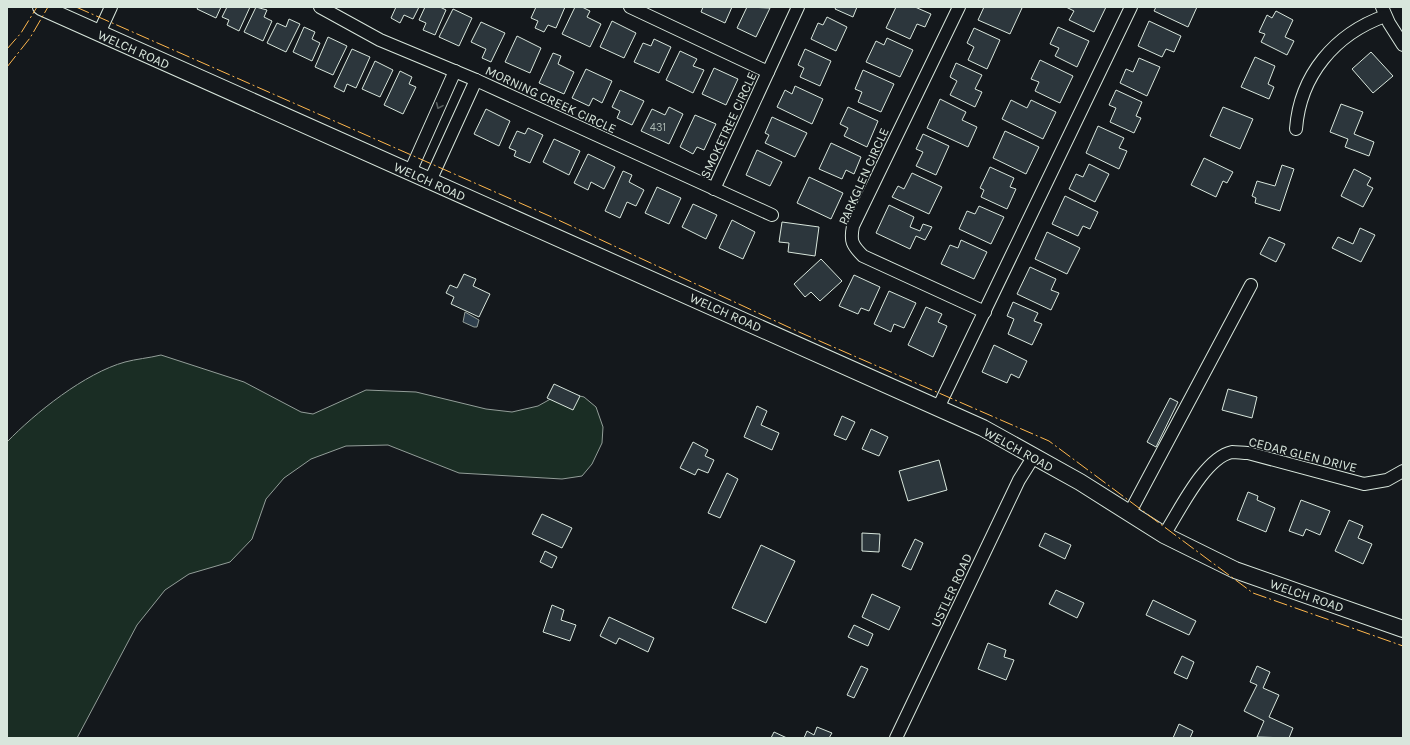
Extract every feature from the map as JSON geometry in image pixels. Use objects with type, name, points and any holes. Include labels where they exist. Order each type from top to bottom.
[{"type":"main road","name":"WELCH ROAD","points":[[41,7],[626,267],[983,428],[1080,482],[1164,535],[1235,570],[1403,628]]},
{"type":"street","points":[[99,33],[111,7]]},
{"type":"street","name":"MORNING CREEK CIRCLE","points":[[320,7],[380,40],[476,80],[772,215]]},
{"type":"street","name":"SMOKETREE CIRCLE","points":[[630,7],[768,72]]},
{"type":"street","name":"SMOKETREE CIRCLE","points":[[714,189],[798,7]]},
{"type":"street","name":"PARKGLEN CIRCLE","points":[[959,7],[853,226],[851,236],[854,246],[863,256],[984,312]]},
{"type":"street","points":[[938,408],[1130,7]]},
{"type":"street","points":[[1296,129],[1301,99],[1323,58],[1346,36],[1383,12],[1403,45]]},
{"type":"street","points":[[410,172],[455,71]]},
{"type":"street","points":[[430,181],[476,80]]},
{"type":"street","points":[[1129,514],[1251,285]]},
{"type":"street","name":"CEDAR GLEN DRIVE","points":[[1164,535],[1205,470],[1218,458],[1234,452],[1248,453],[1364,484],[1387,480],[1403,471]]},
{"type":"street","name":"USTLER ROAD","points":[[896,738],[1019,480],[1034,456]]},
{"type":"green space","points":[[161,355],[244,382],[301,412],[313,414],[366,390],[416,392],[486,409],[512,412],[538,406],[563,392],[584,397],[596,407],[603,427],[602,443],[592,464],[582,476],[562,479],[459,473],[388,445],[346,446],[311,459],[284,478],[266,499],[252,539],[230,562],[189,574],[165,590],[137,625],[77,738],[7,738],[7,442],[46,407],[77,384],[110,367],[125,362]]},
{"type":"water","points":[[465,312],[479,320],[477,327],[463,322]]},
{"type":"building","points":[[198,7],[221,7],[216,18],[197,9]]},
{"type":"building","points":[[227,7],[250,7],[239,31],[227,25],[229,20],[222,17]]},
{"type":"building","points":[[256,7],[267,10],[264,17],[272,21],[263,41],[244,32]]},
{"type":"building","points":[[396,7],[419,7],[413,19],[404,15],[400,23],[391,18]]},
{"type":"building","points":[[425,7],[440,7],[446,10],[435,35],[423,30],[426,23],[419,20]]},
{"type":"building","points":[[536,7],[565,7],[556,28],[548,25],[544,32],[535,28],[538,21],[531,18]]},
{"type":"building","points":[[575,7],[582,7],[590,11],[587,17],[601,24],[590,47],[562,34]]},
{"type":"building","points":[[703,7],[732,7],[725,23],[701,12]]},
{"type":"building","points":[[747,7],[770,8],[756,37],[737,28]]},
{"type":"building","points":[[836,7],[857,7],[853,17],[835,9]]},
{"type":"building","points":[[896,7],[915,7],[931,14],[925,27],[917,24],[910,39],[886,28]]},
{"type":"building","points":[[984,7],[1022,8],[1010,34],[978,20]]},
{"type":"building","points":[[1066,7],[1106,7],[1094,32],[1069,20],[1074,11]]},
{"type":"building","points":[[1156,7],[1197,7],[1188,27],[1154,11]]},
{"type":"building","points":[[453,9],[472,18],[459,46],[439,37]]},
{"type":"building","points":[[1276,11],[1293,20],[1285,37],[1294,41],[1287,55],[1261,42],[1265,34],[1259,32],[1267,15],[1272,18]]},
{"type":"building","points":[[827,17],[847,27],[836,51],[811,39],[818,23],[823,25]]},
{"type":"building","points":[[289,19],[300,24],[286,52],[267,43],[277,23],[286,27]]},
{"type":"building","points":[[612,21],[636,33],[624,58],[600,47]]},
{"type":"building","points":[[1149,21],[1181,36],[1174,52],[1166,49],[1162,57],[1138,46]]},
{"type":"building","points":[[481,22],[505,33],[491,62],[482,58],[486,49],[471,42]]},
{"type":"building","points":[[304,27],[315,32],[312,39],[320,43],[312,61],[293,52]]},
{"type":"building","points":[[1058,27],[1089,41],[1077,67],[1055,56],[1059,48],[1050,44]]},
{"type":"building","points":[[974,28],[1000,40],[987,69],[968,60],[974,47],[967,43]]},
{"type":"building","points":[[517,36],[541,48],[530,73],[505,62]]},
{"type":"building","points":[[328,37],[347,46],[333,75],[315,67]]},
{"type":"building","points":[[887,38],[913,50],[900,77],[866,62],[876,41],[884,45]]},
{"type":"building","points":[[654,39],[671,47],[659,73],[634,62],[643,43],[651,46]]},
{"type":"building","points":[[352,49],[370,57],[356,88],[347,84],[344,92],[334,87]]},
{"type":"building","points":[[805,49],[831,61],[820,86],[800,77],[804,68],[798,65]]},
{"type":"building","points":[[680,51],[697,59],[693,66],[704,70],[693,93],[666,80]]},
{"type":"building","points":[[1371,52],[1393,76],[1373,93],[1352,69]]},
{"type":"building","points":[[553,53],[561,56],[558,64],[574,72],[564,94],[539,83]]},
{"type":"building","points":[[1255,57],[1275,66],[1268,84],[1274,87],[1269,99],[1241,87]]},
{"type":"building","points":[[1139,58],[1160,67],[1147,96],[1120,83],[1126,69],[1133,72]]},
{"type":"building","points":[[1040,60],[1073,76],[1060,103],[1035,91],[1039,82],[1031,79]]},
{"type":"building","points":[[375,61],[393,70],[380,97],[362,89]]},
{"type":"building","points":[[956,63],[982,75],[975,89],[982,92],[975,107],[950,95],[957,81],[950,77]]},
{"type":"building","points":[[714,68],[738,79],[726,105],[702,94]]},
{"type":"building","points":[[586,69],[612,81],[602,103],[593,98],[589,106],[572,98]]},
{"type":"building","points":[[863,70],[894,84],[881,112],[858,102],[862,92],[855,89]]},
{"type":"building","points":[[400,71],[412,77],[409,84],[416,87],[403,114],[384,105]]},
{"type":"building","points":[[795,86],[823,99],[812,124],[777,107],[785,90],[792,94]]},
{"type":"building","points":[[620,90],[644,101],[632,125],[617,118],[620,111],[612,107]]},
{"type":"building","points":[[1116,90],[1142,102],[1136,116],[1141,118],[1134,133],[1110,122],[1116,108],[1109,105]]},
{"type":"building","points":[[940,99],[966,112],[962,120],[977,127],[968,147],[927,128]]},
{"type":"building","points":[[1011,100],[1027,108],[1031,100],[1056,112],[1043,139],[1002,119]]},
{"type":"building","points":[[1341,104],[1363,112],[1354,134],[1374,142],[1369,156],[1345,147],[1348,139],[1330,132]]},
{"type":"building","points":[[669,107],[683,114],[669,144],[641,131],[652,109],[665,115]]},
{"type":"building","points":[[848,107],[878,121],[867,147],[844,136],[848,128],[840,124]]},
{"type":"building","points":[[1223,107],[1253,119],[1240,149],[1210,136]]},
{"type":"building","points":[[486,109],[510,121],[499,146],[474,134]]},
{"type":"building","points":[[695,115],[716,124],[704,150],[697,147],[693,154],[680,147]]},
{"type":"building","points":[[772,117],[807,133],[795,157],[765,143],[769,135],[765,133]]},
{"type":"building","points":[[1098,126],[1124,138],[1119,148],[1127,151],[1119,169],[1086,153]]},
{"type":"building","points":[[528,128],[543,135],[530,163],[514,156],[516,151],[509,148],[517,131],[525,134]]},
{"type":"building","points":[[1005,131],[1039,147],[1026,174],[993,158]]},
{"type":"building","points":[[923,134],[949,146],[936,175],[916,166],[923,152],[916,149]]},
{"type":"building","points":[[554,139],[580,151],[569,175],[543,162]]},
{"type":"building","points":[[831,143],[861,157],[854,174],[846,170],[842,179],[819,169]]},
{"type":"building","points":[[757,150],[782,162],[770,186],[746,175]]},
{"type":"building","points":[[588,154],[615,167],[604,189],[591,182],[588,190],[574,183]]},
{"type":"building","points":[[1204,158],[1233,172],[1227,183],[1223,181],[1216,197],[1191,185]]},
{"type":"building","points":[[1089,164],[1109,174],[1095,202],[1069,189],[1076,174],[1083,177]]},
{"type":"building","points":[[1282,165],[1294,169],[1280,211],[1255,203],[1256,198],[1252,196],[1257,181],[1275,186]]},
{"type":"building","points":[[990,167],[1014,178],[1010,187],[1016,189],[1007,209],[981,197],[984,190],[980,188]]},
{"type":"building","points":[[1354,169],[1371,178],[1367,185],[1373,188],[1363,207],[1341,196]]},
{"type":"building","points":[[623,171],[632,175],[629,182],[644,190],[636,206],[627,202],[620,218],[605,211]]},
{"type":"building","points":[[912,173],[942,187],[929,214],[892,197],[898,186],[904,189]]},
{"type":"building","points":[[809,177],[843,193],[831,219],[797,203]]},
{"type":"building","points":[[657,187],[681,198],[669,224],[645,213]]},
{"type":"building","points":[[1065,196],[1098,212],[1090,229],[1083,226],[1078,236],[1052,224]]},
{"type":"building","points":[[693,204],[717,215],[706,239],[682,227]]},
{"type":"building","points":[[889,205],[914,217],[910,227],[920,231],[923,224],[932,227],[925,240],[916,236],[910,249],[876,233]]},
{"type":"building","points":[[979,206],[1004,217],[991,244],[959,229],[967,211],[975,214]]},
{"type":"building","points":[[732,220],[755,232],[743,259],[719,248]]},
{"type":"building","points":[[782,222],[819,227],[815,256],[788,252],[789,243],[779,242]]},
{"type":"building","points":[[1360,228],[1375,235],[1361,262],[1332,248],[1338,237],[1353,244]]},
{"type":"building","points":[[1047,232],[1080,248],[1067,274],[1035,259]]},
{"type":"building","points":[[1269,237],[1285,244],[1276,262],[1260,254]]},
{"type":"building","points":[[961,240],[987,252],[974,279],[941,264],[950,245],[958,248]]},
{"type":"building","points":[[821,259],[842,281],[820,301],[811,292],[805,297],[794,284]]},
{"type":"building","points":[[1030,267],[1056,279],[1051,290],[1059,293],[1051,310],[1017,294]]},
{"type":"building","points":[[464,274],[476,279],[473,286],[490,294],[479,317],[451,304],[454,297],[446,293],[450,285],[457,288]]},
{"type":"building","points":[[854,275],[880,287],[869,311],[861,308],[858,314],[839,306]]},
{"type":"building","points":[[889,291],[916,303],[904,328],[894,324],[891,332],[874,324]]},
{"type":"building","points":[[1013,302],[1038,313],[1034,321],[1042,324],[1032,345],[1008,334],[1014,319],[1007,316]]},
{"type":"building","points":[[926,307],[942,314],[938,322],[947,326],[933,357],[908,345]]},
{"type":"building","points":[[994,345],[1027,361],[1019,378],[1011,374],[1007,383],[982,372]]},
{"type":"building","points":[[554,384],[580,396],[573,410],[547,398]]},
{"type":"building","points":[[1228,389],[1257,397],[1252,418],[1222,410]]},
{"type":"building","points":[[1170,398],[1178,402],[1156,447],[1147,442]]},
{"type":"building","points":[[757,406],[767,411],[761,425],[779,433],[772,450],[744,437]]},
{"type":"building","points":[[842,416],[855,422],[846,440],[834,435]]},
{"type":"building","points":[[871,429],[888,437],[879,456],[862,449]]},
{"type":"building","points":[[693,442],[708,450],[705,456],[714,460],[708,473],[698,469],[695,475],[680,468]]},
{"type":"building","points":[[939,460],[947,490],[908,501],[899,471]]},
{"type":"building","points":[[727,473],[738,479],[720,518],[708,513]]},
{"type":"building","points":[[1248,492],[1258,496],[1257,500],[1275,508],[1266,532],[1237,520]]},
{"type":"building","points":[[1301,500],[1330,511],[1320,535],[1306,529],[1303,536],[1289,531]]},
{"type":"building","points":[[542,514],[572,528],[562,548],[532,534]]},
{"type":"building","points":[[1349,520],[1363,526],[1358,538],[1372,544],[1363,564],[1335,551]]},
{"type":"building","points":[[862,533],[880,534],[879,552],[862,551]]},
{"type":"building","points":[[1045,533],[1071,545],[1065,559],[1039,546]]},
{"type":"building","points":[[915,539],[923,543],[911,570],[902,566]]},
{"type":"building","points":[[761,545],[795,561],[766,623],[732,608]]},
{"type":"building","points":[[545,551],[557,557],[552,568],[540,562]]},
{"type":"building","points":[[1056,590],[1084,603],[1077,618],[1049,604]]},
{"type":"building","points":[[872,594],[900,607],[889,630],[862,617]]},
{"type":"building","points":[[1153,600],[1196,621],[1189,635],[1146,615]]},
{"type":"building","points":[[552,605],[564,610],[561,620],[576,625],[570,641],[543,632]]},
{"type":"building","points":[[609,617],[654,638],[648,652],[619,638],[616,644],[600,636]]},
{"type":"building","points":[[854,625],[873,634],[868,646],[848,637]]},
{"type":"building","points":[[988,643],[1006,650],[1004,657],[1014,660],[1006,680],[978,669]]},
{"type":"building","points":[[1182,656],[1194,662],[1187,679],[1174,673]]},
{"type":"building","points":[[861,666],[868,669],[854,698],[847,695]]},
{"type":"building","points":[[1257,666],[1270,672],[1263,688],[1279,695],[1269,717],[1293,728],[1289,738],[1257,737],[1264,721],[1244,711],[1257,685],[1250,682]]},
{"type":"building","points":[[1179,724],[1193,731],[1190,738],[1173,738]]},
{"type":"building","points":[[817,727],[832,733],[829,738],[804,738],[807,731],[814,735]]},
{"type":"building","points":[[774,732],[787,738],[771,738]]},
{"type":"power","points":[[7,49],[21,33],[37,7]]},
{"type":"power","points":[[7,67],[30,38],[48,7]]},
{"type":"power","points":[[76,7],[554,218],[799,332],[1049,441],[1253,593],[1403,646]]}]
